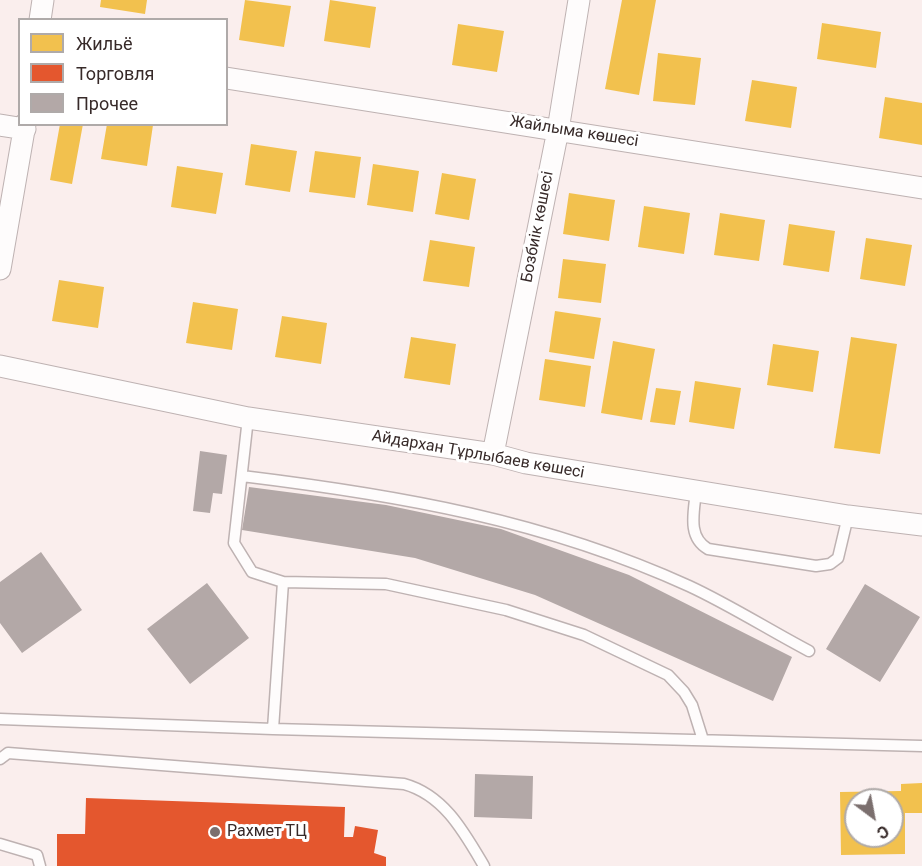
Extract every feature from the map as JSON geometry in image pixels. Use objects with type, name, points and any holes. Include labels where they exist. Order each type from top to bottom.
[{"type":"street","points":[[40,18],[43,0]]},
{"type":"street","name":"Бозбиік көшесі","points":[[493,454],[558,129],[579,0]]},
{"type":"street","name":"Жайлыма көшесі","points":[[228,78],[922,188]]},
{"type":"street","points":[[0,125],[25,127],[0,269]]},
{"type":"street","name":"Айдархан Тұрлыбаев көшесі","points":[[0,366],[248,418],[493,454],[525,464],[848,516],[922,525]]},
{"type":"lane","points":[[248,418],[234,543],[252,572],[283,582],[386,584],[506,610],[584,635],[668,675],[684,692],[692,705],[704,740]]},
{"type":"lane","points":[[242,476],[369,492],[492,517],[590,547],[690,587],[809,651]]},
{"type":"lane","points":[[696,491],[693,533],[699,544],[708,549],[816,566],[830,564],[838,558],[848,516]]},
{"type":"lane","points":[[273,729],[283,582]]},
{"type":"lane","points":[[0,719],[273,729],[922,746]]},
{"type":"lane","points":[[0,759],[8,753],[404,784],[427,794],[458,822],[484,866]]},
{"type":"lane","points":[[0,844],[37,855],[40,866]]},
{"type":"building: Жильё","points":[[101,0],[147,0],[145,14],[100,7]]},
{"type":"building: Жильё","points":[[245,0],[291,6],[284,47],[239,40]]},
{"type":"building: Жильё","points":[[330,0],[376,7],[370,48],[324,41]]},
{"type":"building: Жильё","points":[[622,0],[656,0],[639,95],[605,89]]},
{"type":"building: Жильё","points":[[822,23],[881,32],[876,68],[817,59]]},
{"type":"building: Жильё","points":[[458,24],[504,31],[497,72],[452,65]]},
{"type":"building: Жильё","points":[[658,53],[701,58],[695,105],[653,101]]},
{"type":"building: Жильё","points":[[752,80],[797,87],[791,128],[745,121]]},
{"type":"building: Жильё","points":[[885,97],[922,103],[922,145],[879,138]]},
{"type":"building: Жильё","points":[[60,126],[83,126],[72,184],[50,180]]},
{"type":"building: Жильё","points":[[107,126],[153,126],[147,166],[101,159]]},
{"type":"building: Жильё","points":[[251,144],[297,151],[290,192],[245,185]]},
{"type":"building: Жильё","points":[[315,151],[361,157],[355,198],[309,192]]},
{"type":"building: Жильё","points":[[373,164],[419,171],[413,212],[367,205]]},
{"type":"building: Жильё","points":[[177,166],[223,173],[216,214],[171,207]]},
{"type":"building: Жильё","points":[[442,173],[476,179],[469,220],[435,214]]},
{"type":"building: Жильё","points":[[569,193],[615,200],[609,241],[563,234]]},
{"type":"building: Жильё","points":[[644,206],[690,213],[684,254],[638,247]]},
{"type":"building: Жильё","points":[[720,213],[765,220],[759,261],[714,255]]},
{"type":"building: Жильё","points":[[789,224],[835,231],[829,272],[783,265]]},
{"type":"building: Жильё","points":[[866,238],[912,245],[905,286],[860,279]]},
{"type":"building: Жильё","points":[[430,240],[475,247],[469,287],[423,281]]},
{"type":"building: Жильё","points":[[563,259],[606,264],[601,303],[558,298]]},
{"type":"building: Жильё","points":[[59,280],[104,287],[98,328],[52,321]]},
{"type":"building: Жильё","points":[[193,302],[238,309],[232,350],[186,343]]},
{"type":"building: Жильё","points":[[555,311],[601,318],[594,359],[549,352]]},
{"type":"building: Жильё","points":[[282,316],[327,323],[321,364],[275,357]]},
{"type":"building: Жильё","points":[[411,337],[456,344],[450,385],[404,378]]},
{"type":"building: Жильё","points":[[851,337],[897,344],[880,454],[834,448]]},
{"type":"building: Жильё","points":[[613,341],[655,349],[642,420],[601,413]]},
{"type":"building: Жильё","points":[[773,344],[819,351],[813,392],[767,385]]},
{"type":"building: Жильё","points":[[545,359],[591,366],[585,407],[539,400]]},
{"type":"building: Жильё","points":[[695,381],[741,388],[734,429],[689,422]]},
{"type":"building: Жильё","points":[[656,388],[681,391],[675,425],[650,422]]},
{"type":"building: Жильё","points":[[922,783],[922,813],[905,813],[905,854],[841,855],[840,792],[844,792],[844,848],[904,848],[904,788],[901,788],[901,784]]},
{"type":"building: Торговля","name":"Рахмет ТЦ","points":[[86,798],[345,807],[344,837],[353,837],[355,826],[378,830],[374,853],[386,857],[386,866],[57,866],[57,834],[85,834]]},
{"type":"building: Прочее","points":[[200,451],[227,455],[222,494],[213,493],[210,513],[193,511]]},
{"type":"building: Прочее","points":[[249,487],[386,505],[501,529],[629,575],[792,657],[773,701],[535,595],[415,558],[242,530]]},
{"type":"building: Прочее","points":[[41,552],[82,610],[22,653],[0,623],[0,582]]},
{"type":"building: Прочее","points":[[207,583],[249,638],[190,684],[147,629]]},
{"type":"building: Прочее","points":[[865,584],[920,617],[880,682],[826,649]]},
{"type":"building: Прочее","points":[[475,774],[533,776],[532,819],[474,817]]},
{"type":"place","name":"Рахмет ТЦ","points":[[215,832]]}]
